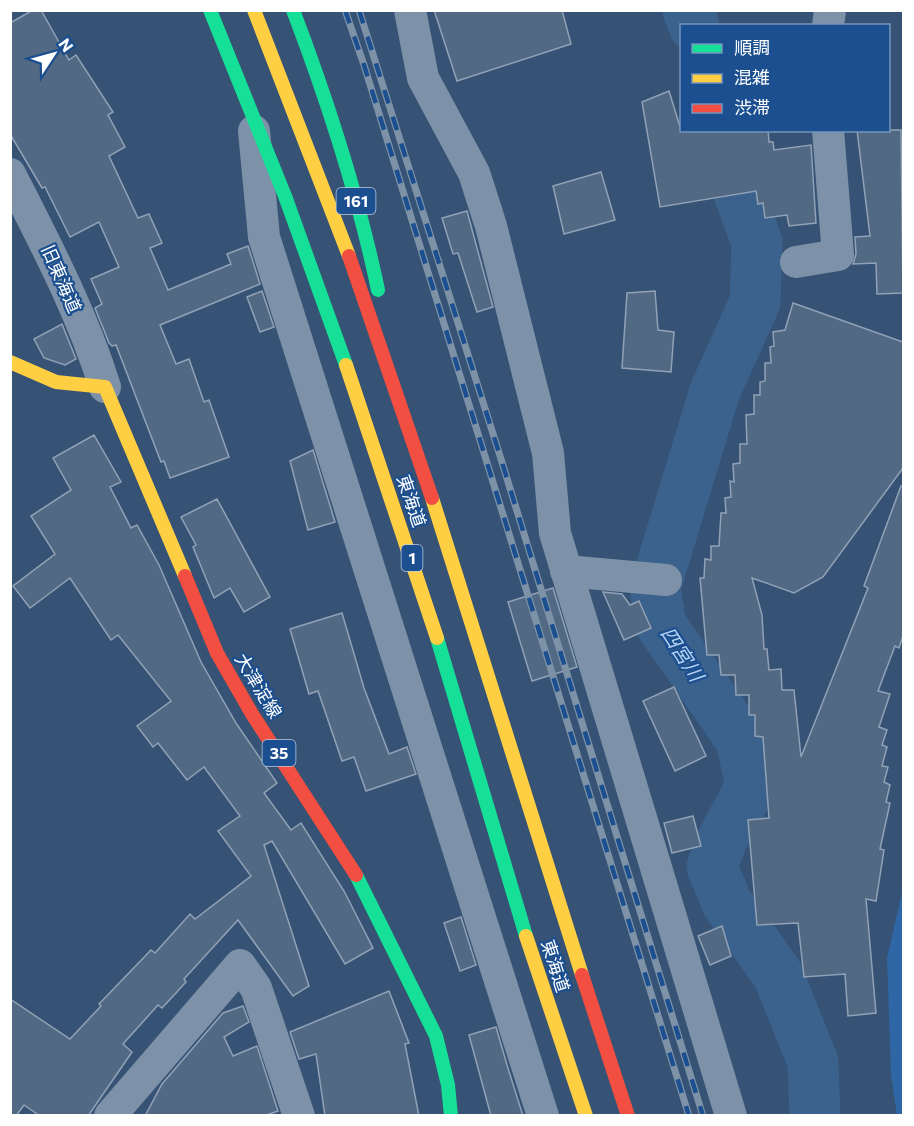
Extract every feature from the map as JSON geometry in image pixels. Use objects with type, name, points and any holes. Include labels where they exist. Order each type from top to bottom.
[{"type":"main road","name":"東海道","points":[[210,10],[253,114],[354,386],[426,602],[528,944],[586,1116]]},
{"type":"main road","name":"東海道","points":[[254,10],[333,214],[399,397],[485,659],[581,977],[628,1116]]},
{"type":"main road","name":"161","points":[[293,10],[333,121],[372,254],[399,397]]},
{"type":"main road","points":[[10,362],[36,377],[66,386],[105,387]]},
{"type":"main road","name":"大津淀線","points":[[105,387],[217,652],[252,714],[293,774],[360,882],[407,974],[436,1036],[448,1085],[451,1116]]},
{"type":"street","points":[[410,10],[423,78],[474,173],[491,226],[548,453],[555,533],[731,1116]]},
{"type":"street","points":[[253,114],[264,237],[543,1116]]},
{"type":"street","points":[[796,262],[838,255],[828,132]]},
{"type":"street","name":"旧東海道","points":[[10,174],[57,266],[105,387]]},
{"type":"street","points":[[566,571],[656,579]]},
{"type":"street","points":[[110,1116],[240,965],[256,988],[297,1103],[299,1116]]},
{"type":"shaded area","points":[[903,888],[904,1115],[897,1116],[891,1074],[887,958]]},
{"type":"building","points":[[33,10],[41,10],[69,60],[76,55],[113,112],[108,115],[125,147],[109,156],[138,218],[149,214],[162,243],[150,248],[168,290],[231,264],[227,254],[248,246],[260,284],[160,325],[176,364],[189,359],[204,402],[209,400],[229,457],[170,478],[164,461],[161,462],[116,345],[112,346],[109,343],[95,308],[102,304],[91,279],[119,267],[99,222],[70,237],[45,187],[42,188],[10,134],[10,23]]},
{"type":"building","points":[[434,10],[562,10],[571,44],[457,81]]},
{"type":"building","points":[[669,91],[680,132],[768,132],[769,142],[773,142],[774,150],[811,145],[816,223],[789,226],[787,215],[765,218],[763,203],[758,204],[756,191],[660,207],[642,102]]},
{"type":"building","points":[[901,130],[903,293],[877,294],[876,263],[853,264],[856,254],[855,237],[870,236],[857,132]]},
{"type":"building","points":[[601,172],[615,220],[564,234],[553,186]]},
{"type":"building","points":[[467,211],[493,307],[477,312],[458,253],[453,254],[442,218]]},
{"type":"building","points":[[262,291],[274,327],[260,332],[247,297]]},
{"type":"building","points":[[655,291],[658,330],[674,332],[671,372],[622,368],[627,293]]},
{"type":"building","points":[[793,303],[903,342],[903,468],[823,577],[794,593],[752,578],[762,615],[764,649],[767,649],[769,670],[781,669],[782,690],[794,690],[801,757],[868,588],[864,586],[901,486],[903,486],[903,636],[899,648],[895,646],[878,691],[890,694],[879,727],[887,730],[882,745],[887,747],[882,766],[888,767],[884,782],[890,785],[886,802],[890,803],[880,849],[884,850],[876,901],[866,899],[876,1013],[848,1016],[845,974],[804,977],[798,923],[757,925],[748,820],[769,818],[763,737],[755,736],[755,715],[749,715],[749,695],[736,695],[735,675],[721,675],[719,655],[707,655],[700,578],[704,578],[705,559],[711,560],[711,546],[719,546],[721,513],[726,513],[725,498],[731,497],[730,481],[734,482],[733,464],[740,463],[740,444],[747,444],[746,415],[754,414],[754,395],[760,395],[760,382],[765,381],[765,363],[771,363],[770,347],[774,346],[773,332],[785,330]]},
{"type":"building","points":[[62,324],[76,359],[65,365],[44,358],[34,339]]},
{"type":"building","points":[[94,435],[121,482],[110,487],[131,528],[137,525],[159,565],[201,662],[236,723],[277,783],[264,793],[291,830],[301,823],[344,891],[373,948],[345,964],[272,841],[264,845],[309,986],[293,996],[238,920],[184,979],[186,982],[176,993],[162,1008],[158,1005],[123,1044],[132,1052],[88,1116],[40,1116],[24,1105],[16,1116],[10,1116],[10,999],[70,1039],[101,1006],[99,1004],[151,950],[155,953],[190,914],[195,919],[251,876],[218,831],[240,816],[204,767],[187,780],[158,743],[153,747],[137,726],[171,701],[118,635],[111,640],[70,578],[30,608],[13,586],[55,554],[31,516],[71,490],[53,458]]},
{"type":"building","points":[[313,450],[335,522],[308,530],[290,461]]},
{"type":"building","points":[[217,499],[270,597],[244,612],[230,588],[214,598],[193,547],[196,545],[181,517]]},
{"type":"building","points":[[553,588],[577,667],[532,681],[508,602]]},
{"type":"building","points":[[603,592],[622,594],[630,605],[639,601],[651,628],[624,640]]},
{"type":"building","points":[[342,613],[364,688],[389,754],[407,747],[416,774],[366,791],[354,757],[342,761],[318,691],[309,694],[290,629]]},
{"type":"building","points":[[674,687],[706,756],[675,771],[643,701]]},
{"type":"building","points":[[693,816],[701,846],[672,853],[664,823]]},
{"type":"building","points":[[461,917],[476,965],[460,971],[444,923]]},
{"type":"building","points":[[722,926],[731,956],[710,965],[698,936]]},
{"type":"building","points":[[389,991],[409,1043],[405,1044],[419,1116],[325,1116],[316,1054],[299,1059],[290,1032]]},
{"type":"building","points":[[243,1006],[249,1022],[224,1037],[233,1056],[257,1046],[278,1111],[264,1116],[145,1116],[162,1084],[223,1013]]},
{"type":"building","points":[[496,1027],[523,1116],[491,1116],[469,1035]]},
{"type":"waterway","name":"四宮川","points":[[688,10],[693,24]]},
{"type":"waterway","name":"四宮川","points":[[729,132],[738,191],[757,242],[755,302],[715,391],[655,588],[661,625],[741,740],[751,786],[722,840],[712,867],[727,903],[778,975],[813,1062],[815,1116]]},
{"type":"railway","points":[[345,10],[364,65],[689,1116]]},
{"type":"railway","points":[[359,10],[501,459],[703,1116]]},
{"type":"traffic: fast","points":[[210,10],[285,196],[346,365]]},
{"type":"traffic: fast","points":[[293,10],[341,148],[378,290]]},
{"type":"traffic: fast","points":[[437,638],[526,936]]},
{"type":"traffic: fast","points":[[356,875],[436,1036],[448,1085],[451,1116]]},
{"type":"traffic: slow","points":[[254,10],[349,256]]},
{"type":"traffic: slow","points":[[10,362],[56,382],[105,387],[185,576]]},
{"type":"traffic: slow","points":[[346,365],[437,638]]},
{"type":"traffic: slow","points":[[432,498],[582,975]]},
{"type":"traffic: slow","points":[[526,936],[586,1116]]},
{"type":"traffic: jam","points":[[349,256],[432,498]]},
{"type":"traffic: jam","points":[[185,576],[217,653],[252,714],[356,875]]},
{"type":"traffic: jam","points":[[582,975],[628,1116]]}]
